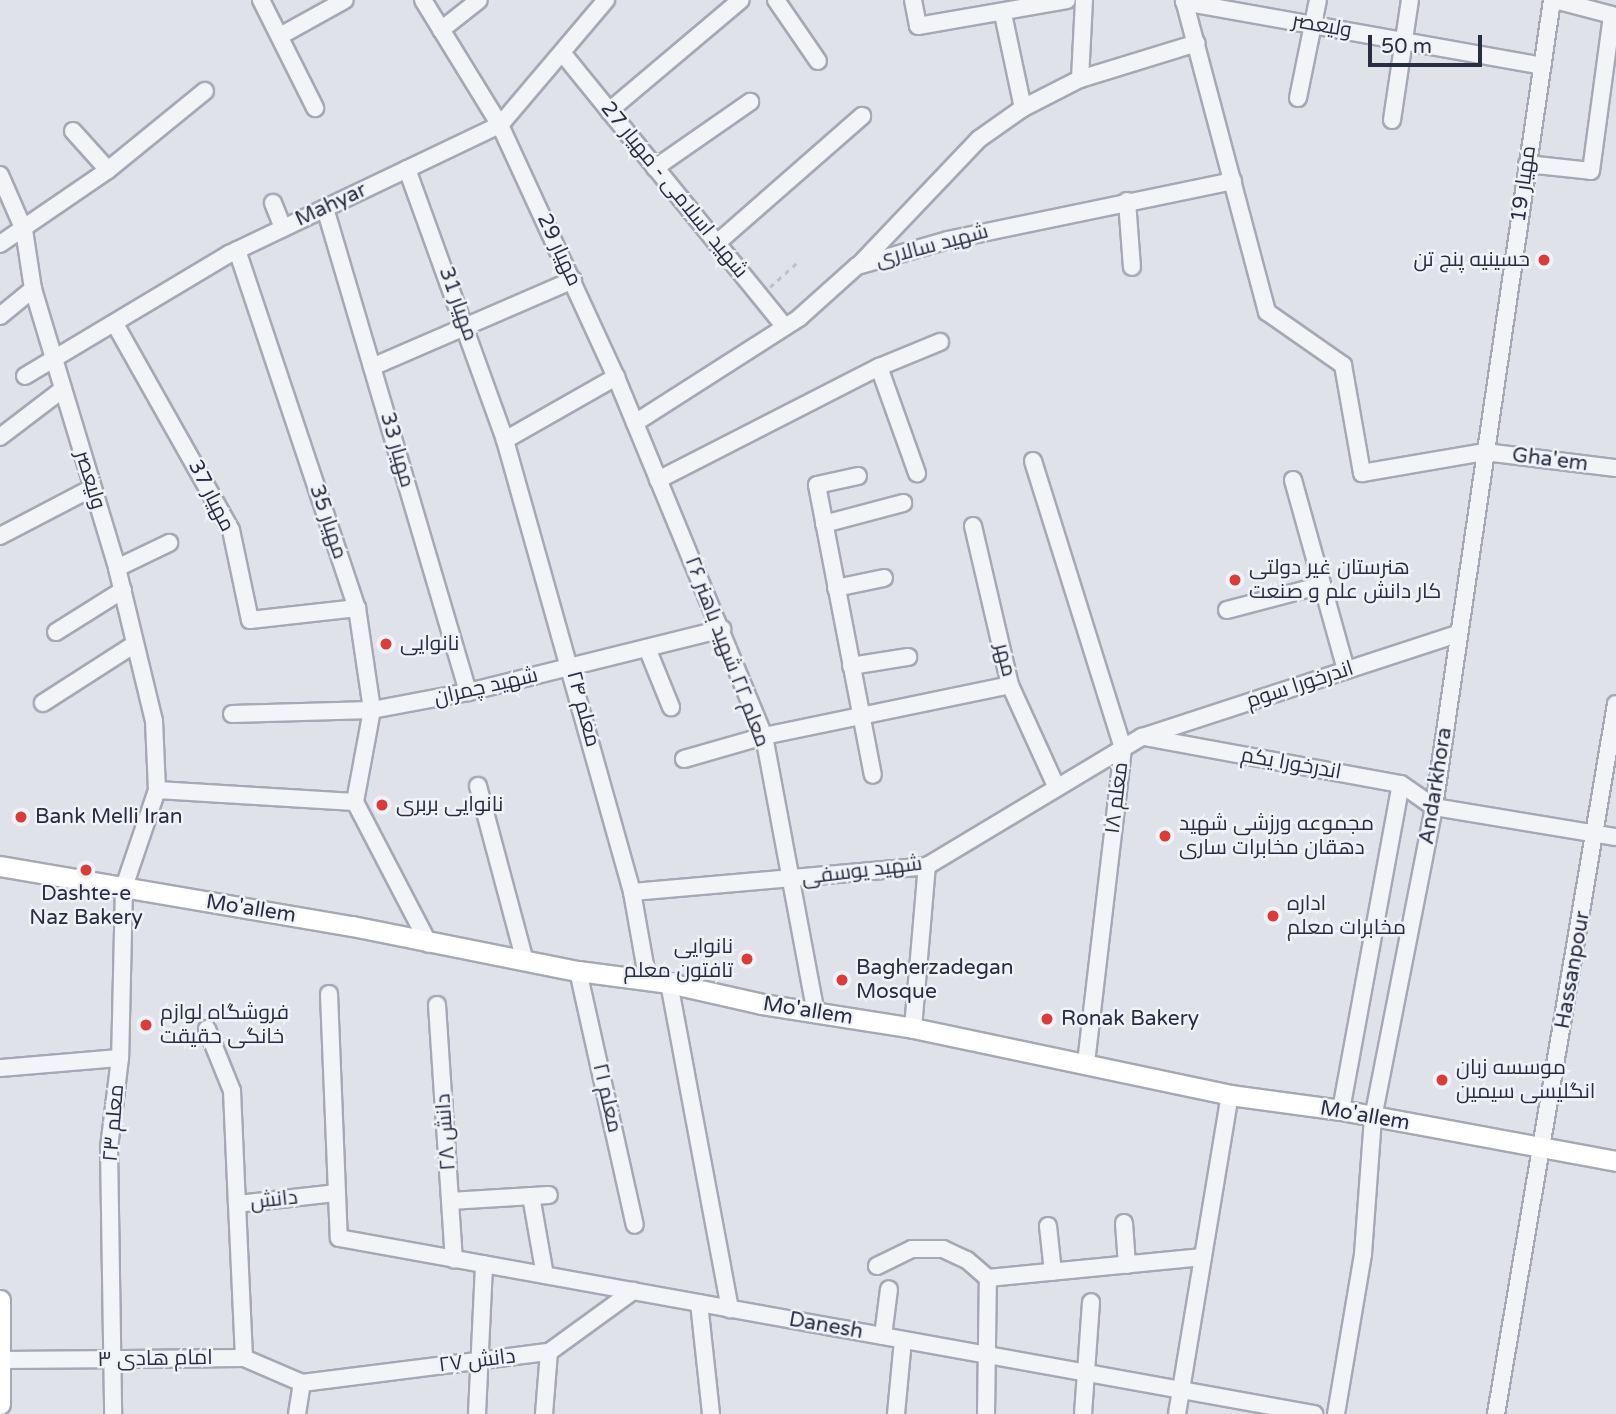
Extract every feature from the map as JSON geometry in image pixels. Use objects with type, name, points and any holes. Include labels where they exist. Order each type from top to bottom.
[{"type":"main road","name":"Mo'allem","points":[[0,866],[578,971],[668,983],[816,1013],[913,1028],[1230,1095],[1341,1110],[1616,1161]]},
{"type":"main road","points":[[0,1300],[0,1404]]},
{"type":"street","points":[[261,0],[315,108]]},
{"type":"street","points":[[280,36],[345,0]]},
{"type":"street","name":"مهیار 29","points":[[423,0],[500,125],[573,280],[635,423]]},
{"type":"street","points":[[442,30],[479,0]]},
{"type":"street","name":"Mahyar","points":[[25,376],[237,250],[500,125],[564,55],[606,0]]},
{"type":"street","points":[[609,111],[741,0]]},
{"type":"street","points":[[776,0],[818,61]]},
{"type":"street","points":[[913,0],[918,26],[1003,14],[1067,0]]},
{"type":"street","points":[[1080,79],[1084,0]]},
{"type":"street","points":[[1298,98],[1318,0]]},
{"type":"street","points":[[1392,120],[1410,0]]},
{"type":"street","points":[[1527,164],[1591,171],[1612,16],[1553,0]]},
{"type":"street","name":"مهیار 19","points":[[1485,452],[1553,0]]},
{"type":"street","points":[[1184,1],[1233,181]]},
{"type":"street","name":"ولیعصر","points":[[1184,1],[1542,65]]},
{"type":"street","points":[[1003,14],[1023,108]]},
{"type":"street","points":[[857,266],[979,139],[1023,108],[1080,79],[1197,43]]},
{"type":"street","name":"شهید اسلامی - مهیار 27","points":[[564,55],[784,326]]},
{"type":"street","points":[[0,244],[108,170],[205,91]]},
{"type":"street","points":[[655,168],[750,102]]},
{"type":"street","points":[[717,243],[862,116]]},
{"type":"street","points":[[73,131],[108,170]]},
{"type":"street","name":"مهیار 31","points":[[407,169],[467,327],[505,440]]},
{"type":"street","name":"ولیعصر","points":[[0,176],[24,230],[33,289],[57,359],[63,389],[117,568],[154,721],[157,790]]},
{"type":"street","name":"شهید سالاری","points":[[635,423],[784,326],[857,266],[948,240],[1233,181]]},
{"type":"street","name":"Gha'em","points":[[1233,181],[1267,312],[1343,365],[1362,473],[1485,452],[1616,468]]},
{"type":"street","points":[[1127,201],[1132,267]]},
{"type":"street","points":[[273,203],[283,228]]},
{"type":"street","name":"مهیار 33","points":[[326,208],[468,692]]},
{"type":"street","name":"مهیار 35","points":[[237,250],[357,608],[372,710],[355,802]]},
{"type":"street","points":[[372,367],[573,280]]},
{"type":"street","points":[[0,316],[33,289]]},
{"type":"street","name":"مهیار 37","points":[[115,324],[231,530],[250,620],[357,608]]},
{"type":"street","points":[[658,480],[879,367],[940,342]]},
{"type":"street","points":[[879,367],[917,473]]},
{"type":"street","points":[[505,440],[615,377]]},
{"type":"street","points":[[0,437],[63,389]]},
{"type":"street","name":"معلم ۲۲ شهید باهنر ۲۶","points":[[635,423],[764,736],[816,1013]]},
{"type":"street","name":"معلم ۲۴","points":[[505,440],[572,667],[632,892],[649,982]]},
{"type":"street","name":"Andarkhora","points":[[1336,1414],[1363,1254],[1374,1118],[1434,807],[1485,452]]},
{"type":"street","name":"معلم ۱۸","points":[[1033,461],[1123,748],[1086,1064]]},
{"type":"street","points":[[858,476],[817,485],[873,775]]},
{"type":"street","points":[[1293,480],[1346,670]]},
{"type":"street","points":[[0,536],[92,488]]},
{"type":"street","points":[[824,524],[904,503]]},
{"type":"street","name":"مهر","points":[[973,526],[1010,685],[1057,788]]},
{"type":"street","points":[[117,568],[169,543]]},
{"type":"street","points":[[836,588],[884,578]]},
{"type":"street","points":[[1227,610],[1322,585]]},
{"type":"street","points":[[56,632],[122,590]]},
{"type":"street","name":"شهید چمران","points":[[232,714],[372,710],[468,692],[722,629]]},
{"type":"street","name":"اندرخورا سوم","points":[[1142,737],[1458,634]]},
{"type":"street","points":[[43,703],[135,644]]},
{"type":"street","points":[[647,648],[671,707]]},
{"type":"street","points":[[851,666],[908,657]]},
{"type":"street","points":[[684,759],[764,736],[861,719],[1010,685]]},
{"type":"street","name":"Hassanpour","points":[[1496,1414],[1597,833],[1616,704]]},
{"type":"street","name":"شهید یوسفی","points":[[632,892],[927,866],[1142,737]]},
{"type":"street","name":"اندرخورا یکم","points":[[1142,737],[1401,784],[1434,807]]},
{"type":"street","points":[[1341,1110],[1401,784]]},
{"type":"street","points":[[478,786],[524,961]]},
{"type":"street","points":[[157,790],[355,802],[429,944]]},
{"type":"street","name":"معلم ۲۳","points":[[113,1414],[109,1148],[120,1058],[124,887],[157,790]]},
{"type":"street","points":[[1434,807],[1616,837]]},
{"type":"street","points":[[913,1028],[927,866]]},
{"type":"street","name":"معلم ۲۱","points":[[578,971],[635,1225]]},
{"type":"street","points":[[668,983],[712,1197],[730,1309]]},
{"type":"street","points":[[329,995],[336,1193]]},
{"type":"street","name":"دانش ۲۸","points":[[436,1005],[454,1259]]},
{"type":"street","points":[[207,1028],[232,1091],[237,1204]]},
{"type":"street","points":[[0,1068],[120,1058]]},
{"type":"street","points":[[1177,1414],[1230,1095]]},
{"type":"street","name":"دانش","points":[[244,1358],[237,1204],[336,1193]]},
{"type":"street","name":"Danesh","points":[[336,1193],[339,1238],[1314,1414]]},
{"type":"street","points":[[450,1201],[549,1195]]},
{"type":"street","points":[[531,1196],[545,1275]]},
{"type":"street","points":[[1124,1223],[1127,1265]]},
{"type":"street","points":[[1048,1226],[1053,1272]]},
{"type":"street","points":[[877,1266],[912,1250],[943,1249],[967,1260],[988,1278],[1203,1257]]},
{"type":"street","points":[[477,1414],[484,1264]]},
{"type":"street","points":[[986,1414],[990,1356],[988,1278]]},
{"type":"street","points":[[883,1336],[889,1289]]},
{"type":"street","name":"دانش ۲۷","points":[[302,1383],[549,1352],[633,1291]]},
{"type":"street","points":[[1083,1414],[1091,1302]]},
{"type":"street","points":[[699,1303],[711,1414]]},
{"type":"street","points":[[897,1414],[903,1340]]},
{"type":"street","points":[[544,1414],[549,1352]]},
{"type":"street","name":"امام هادی ٣","points":[[1,1360],[244,1358],[302,1383]]},
{"type":"street","points":[[297,1414],[302,1383]]},
{"type":"path","points":[[760,296],[798,262]]},
{"type":"place","name":"حسینیه پنج تن","points":[[1544,260]]},
{"type":"place","name":"هنرستان غیر دولتی کار دانش علم و صنعت","points":[[1235,580]]},
{"type":"place","name":"نانوایی","points":[[386,644]]},
{"type":"place","name":"نانوایی بربری","points":[[382,805]]},
{"type":"place","name":"Bank Melli Iran","points":[[21,817]]},
{"type":"place","name":"مجموعه ورزشی شهید دهقان مخابرات ساری","points":[[1165,836]]},
{"type":"place","name":"Dashte-e Naz Bakery","points":[[86,870]]},
{"type":"place","name":"اداره مخابرات معلم","points":[[1273,916]]},
{"type":"place","name":"نانوایی تافتون معلم","points":[[747,959]]},
{"type":"place","name":"Bagherzadegan Mosque","points":[[842,980]]},
{"type":"place","name":"Ronak Bakery","points":[[1047,1019]]},
{"type":"place","name":"فروشگاه لوازم خانگی حقیقت","points":[[146,1025]]},
{"type":"place","name":"موسسه زبان انگلیسی سیمین","points":[[1442,1080]]}]
